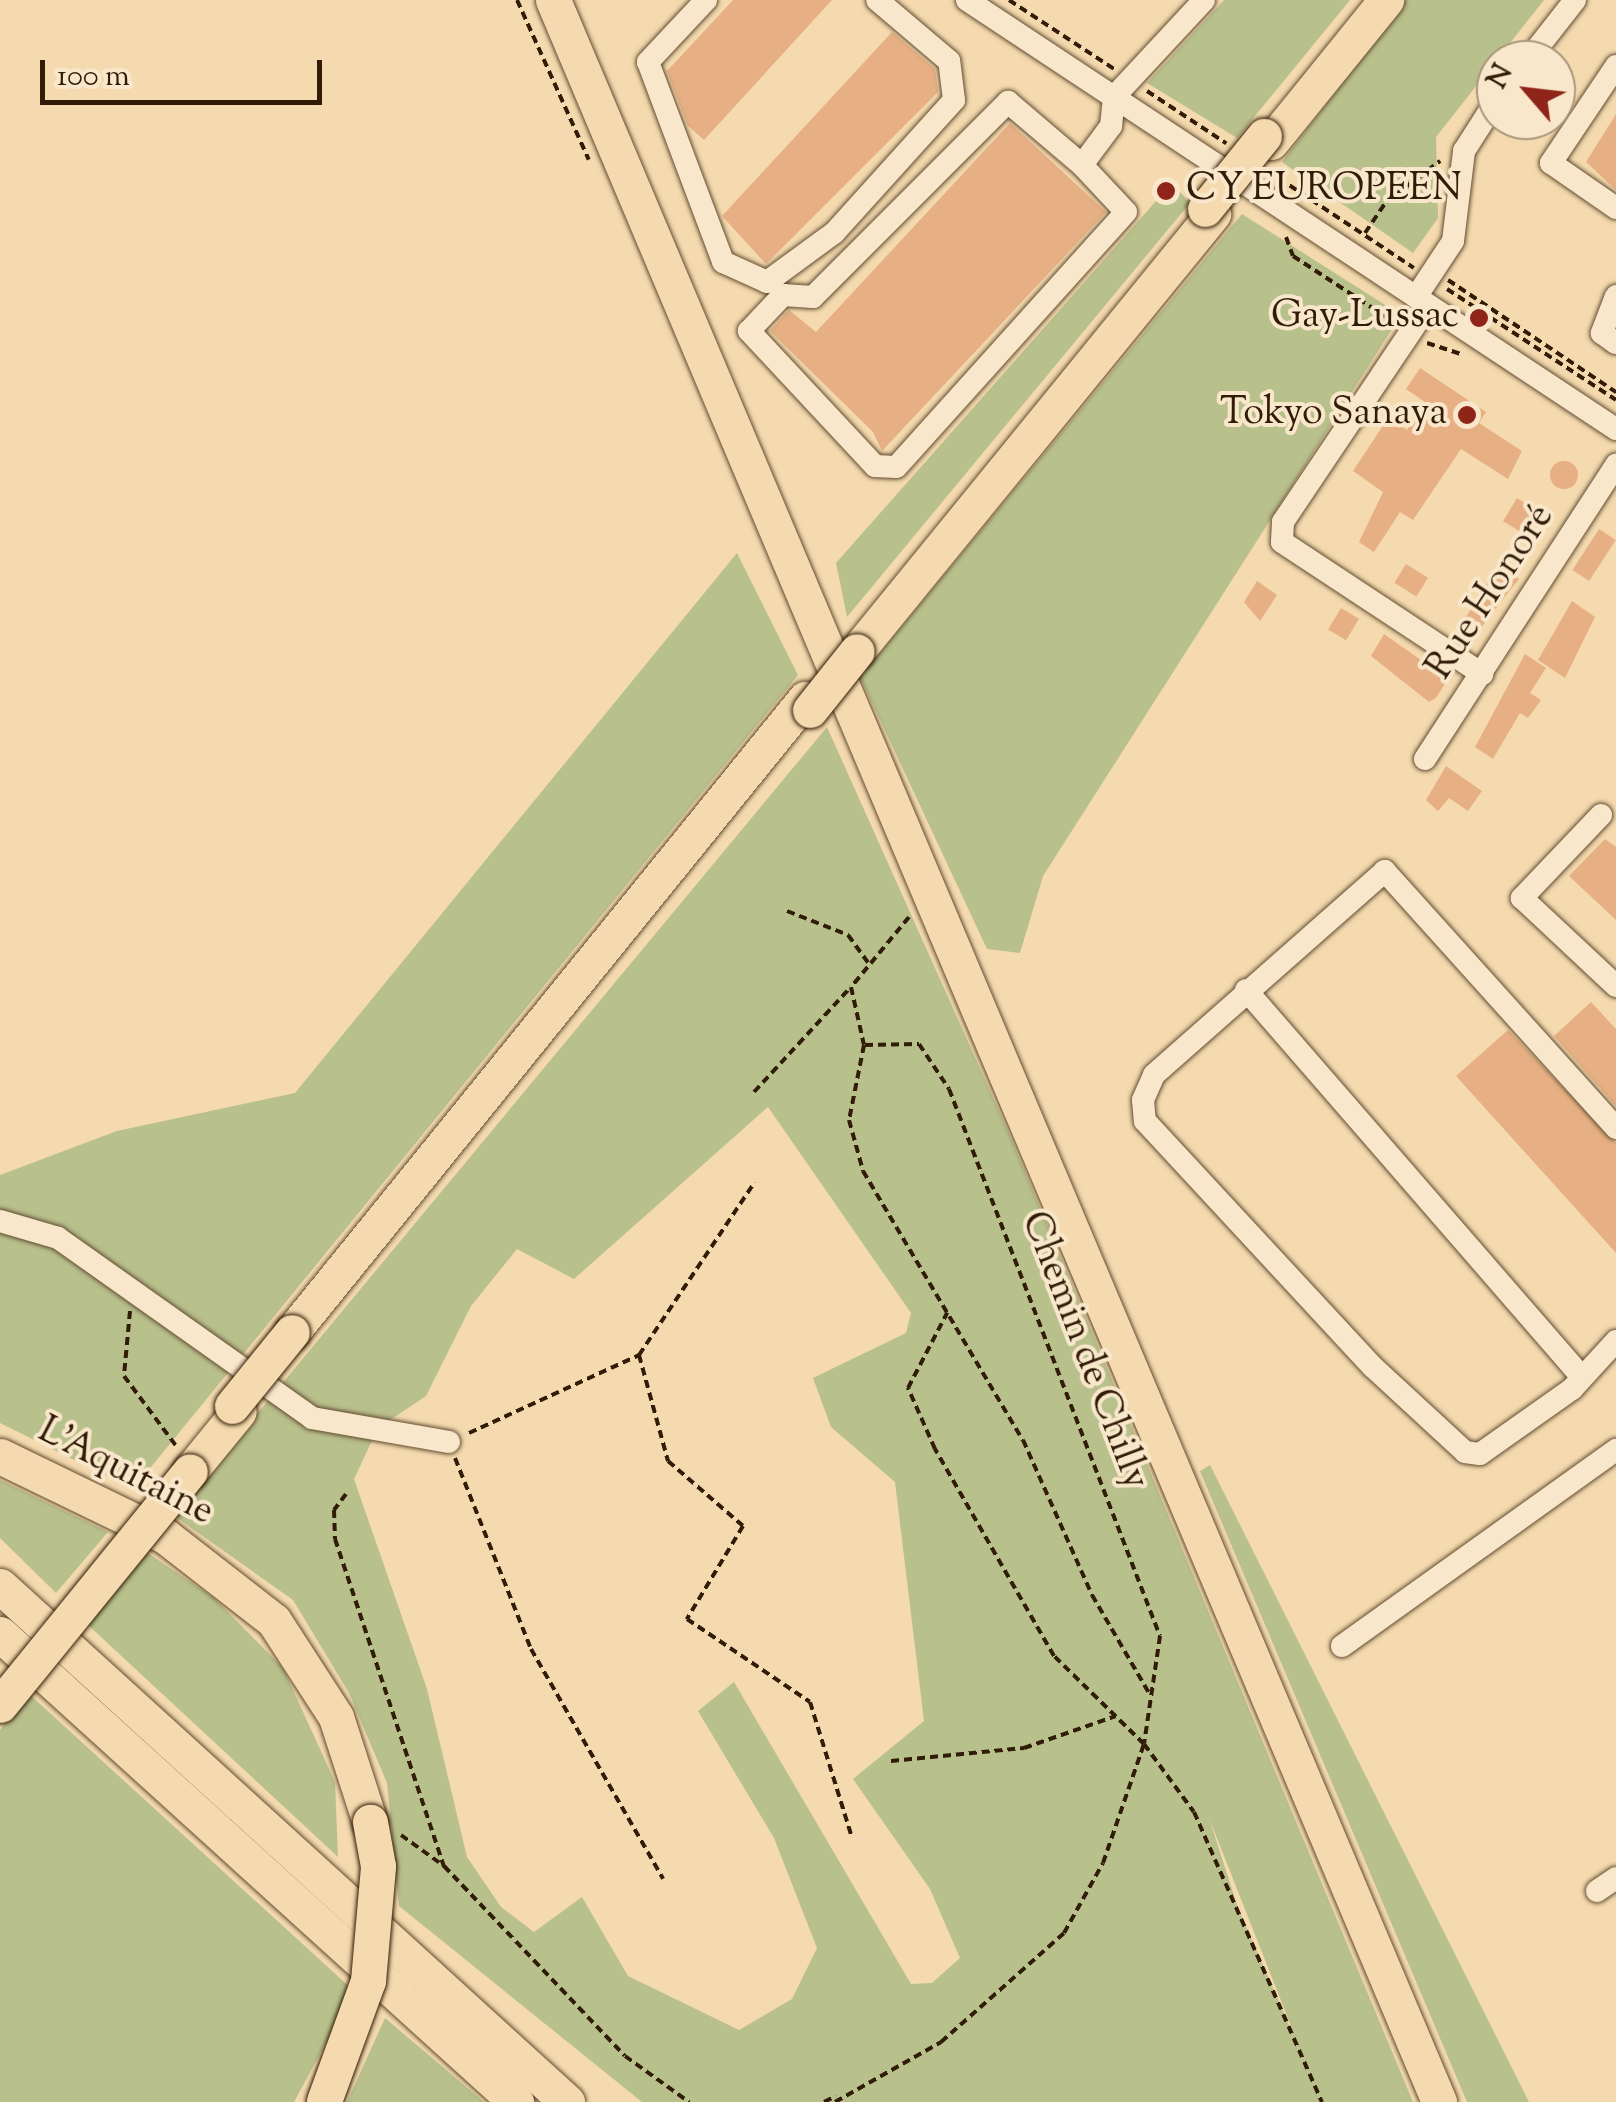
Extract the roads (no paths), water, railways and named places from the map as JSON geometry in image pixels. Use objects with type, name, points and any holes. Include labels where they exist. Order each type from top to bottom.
[{"type":"highway","points":[[553,0],[1438,2102]]},
{"type":"highway","points":[[0,1689],[183,1461],[235,1408],[295,1335],[1209,211],[1375,0]]},
{"type":"highway","points":[[1257,148],[1386,0]]},
{"type":"highway","name":"L'Aquitaine","points":[[0,1456],[166,1536],[274,1620],[336,1717],[386,1829],[378,1866],[368,1981],[324,2102]]},
{"type":"highway","points":[[0,1705],[183,1461]]},
{"type":"highway","points":[[0,1586],[567,2102]]},
{"type":"highway","points":[[0,1634],[516,2102]]},
{"type":"street","points":[[706,0],[648,62],[723,262],[767,282],[834,233],[954,100],[948,61],[876,0]]},
{"type":"street","points":[[967,0],[1114,98],[1427,288],[1616,429]]},
{"type":"street","points":[[1082,165],[1111,126],[1114,98],[1204,0]]},
{"type":"street","points":[[1544,40],[1575,0]]},
{"type":"street","points":[[1616,66],[1551,164],[1616,208]]},
{"type":"street","points":[[1008,102],[1082,165],[1126,212],[896,467],[875,466],[749,331],[783,295],[813,297],[1008,102]]},
{"type":"street","points":[[1476,132],[1464,151],[1462,213],[1410,332],[1283,522],[1282,542],[1482,674]]},
{"type":"street","points":[[1616,296],[1602,333],[1616,342]]},
{"type":"street","name":"Rue Honoré","points":[[1426,759],[1616,465]]},
{"type":"street","points":[[1600,815],[1522,898],[1616,986]]},
{"type":"street","points":[[1616,1128],[1385,871],[1154,1074],[1146,1121],[1444,1440],[1480,1454],[1581,1376],[1616,1341]]},
{"type":"street","points":[[1246,990],[1581,1376]]},
{"type":"street","points":[[0,1220],[58,1238],[312,1418],[449,1442]]},
{"type":"street","points":[[1342,1646],[1616,1450]]},
{"type":"place","name":"CY EUROPEEN","points":[[1166,191]]},
{"type":"place","name":"Gay-Lussac","points":[[1479,318]]},
{"type":"place","name":"Tokyo Sanaya","points":[[1467,415]]}]
